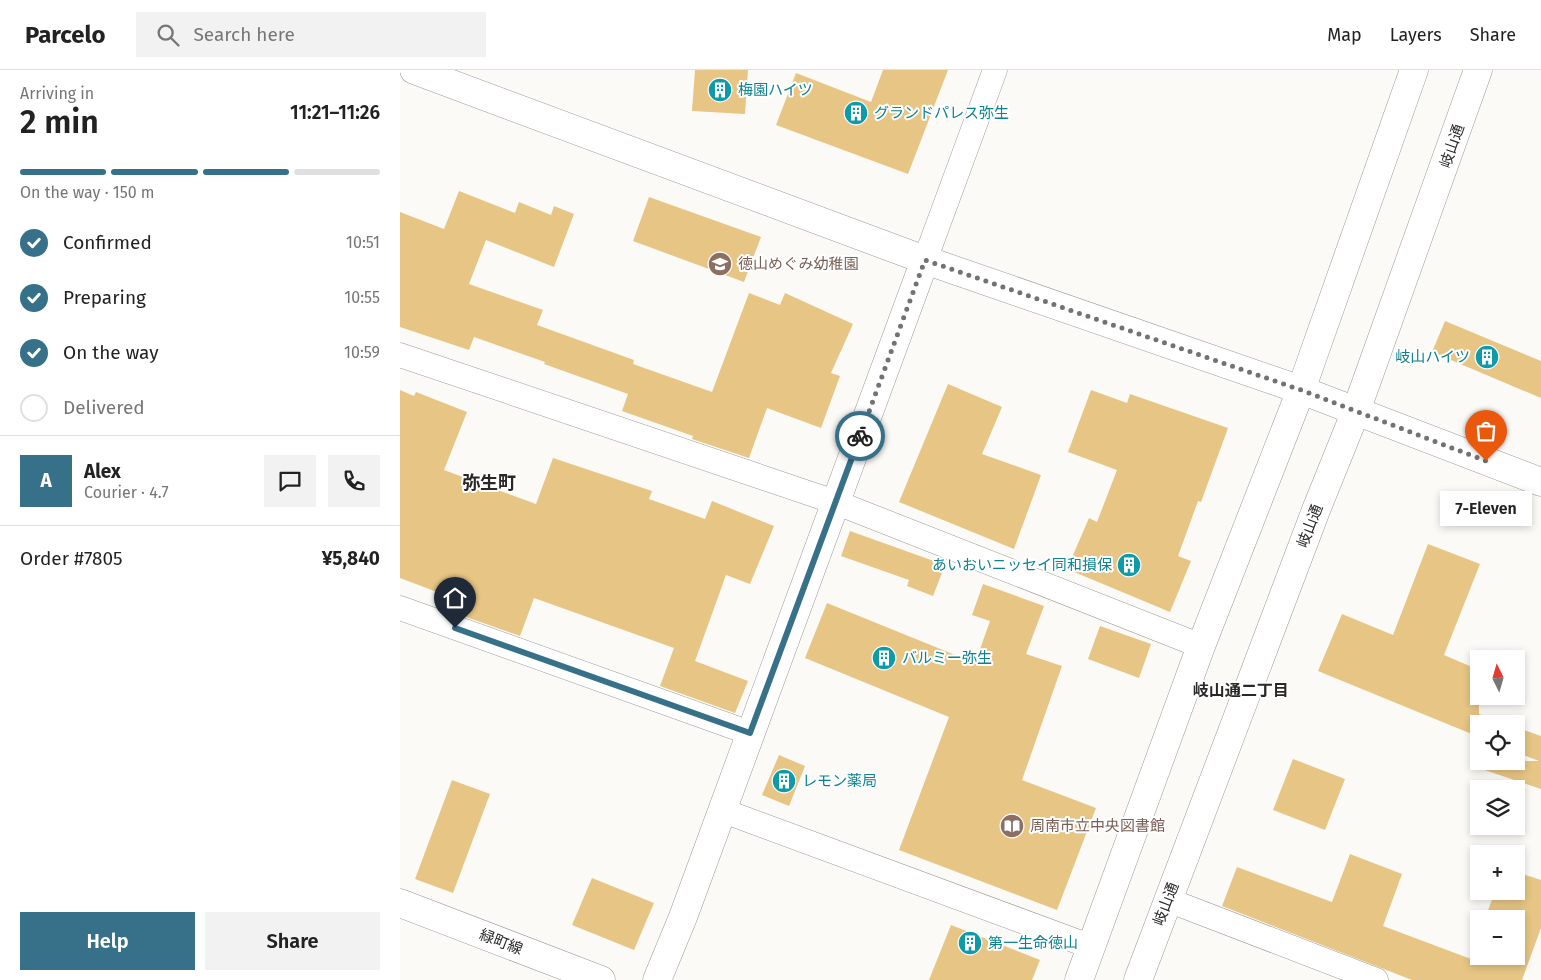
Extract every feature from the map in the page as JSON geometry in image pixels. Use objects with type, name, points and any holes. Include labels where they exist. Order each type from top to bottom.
[{"type":"street","points":[[400,84],[406,70]]},
{"type":"street","points":[[414,70],[925,260],[1301,390],[1541,482]]},
{"type":"street","points":[[657,980],[995,70]]},
{"type":"street","points":[[1079,980],[1201,646],[1301,390],[1414,70]]},
{"type":"street","name":"岐山通","points":[[1138,980],[1234,732],[1316,510],[1356,411],[1478,70]]},
{"type":"street","points":[[400,354],[835,502],[1201,646]]},
{"type":"street","points":[[400,608],[750,733]]},
{"type":"street","points":[[721,810],[1092,947]]},
{"type":"street","points":[[1168,900],[1376,980]]},
{"type":"street","name":"緑町線","points":[[400,903],[601,980]]},
{"type":"building","name":"梅園ハイツ","points":[[695,70],[748,70],[745,114],[692,111]]},
{"type":"building","name":"グランドパレス弥生","points":[[883,70],[948,70],[908,174],[776,125],[796,73],[871,102]]},
{"type":"building","points":[[459,191],[515,213],[519,202],[551,215],[554,206],[574,214],[554,267],[486,240],[469,284],[543,310],[537,325],[634,360],[633,364],[712,392],[749,293],[780,305],[785,293],[853,324],[831,373],[840,376],[821,428],[767,408],[749,458],[692,439],[693,436],[622,411],[628,394],[544,364],[545,362],[474,337],[469,350],[400,327],[400,212],[444,229]]},
{"type":"building","points":[[649,197],[761,237],[744,282],[633,241]]},
{"type":"building","name":"岐山ハイツ","points":[[1445,321],[1541,361],[1541,398],[1432,352]]},
{"type":"building","points":[[948,384],[1002,407],[982,454],[1041,475],[1014,549],[899,502]]},
{"type":"building","points":[[400,390],[414,396],[416,392],[467,412],[444,470],[536,504],[553,458],[652,491],[649,499],[705,519],[712,501],[774,526],[750,584],[726,575],[695,661],[748,681],[735,713],[660,686],[674,648],[534,598],[520,636],[441,608],[445,595],[400,578]]},
{"type":"building","points":[[1091,390],[1127,403],[1130,394],[1228,428],[1201,502],[1198,501],[1178,556],[1191,561],[1170,612],[1067,569],[1089,518],[1097,522],[1117,470],[1068,452]]},
{"type":"building","points":[[850,531],[945,565],[933,596],[907,586],[909,580],[841,556]]},
{"type":"building","points":[[1428,544],[1480,564],[1444,655],[1470,666],[1470,705],[1479,705],[1479,714],[1482,715],[1470,715],[1470,733],[1318,671],[1342,614],[1393,635]]},
{"type":"building","points":[[983,584],[1044,606],[1026,654],[1062,666],[1022,780],[1096,808],[1057,910],[899,850],[949,717],[805,658],[827,603],[975,663],[990,621],[972,615]]},
{"type":"building","points":[[1100,626],[1151,644],[1139,678],[1088,659]]},
{"type":"building","points":[[1525,730],[1541,736],[1541,789],[1525,784],[1525,780],[1514,780],[1485,770],[1525,770],[1525,761],[1539,761],[1525,756]]},
{"type":"building","name":"レモン薬局","points":[[779,755],[805,766],[789,806],[762,795]]},
{"type":"building","points":[[1293,759],[1345,779],[1325,830],[1273,810]]},
{"type":"building","points":[[452,780],[490,794],[453,893],[415,879]]},
{"type":"building","points":[[1350,854],[1402,874],[1383,926],[1470,959],[1470,965],[1525,965],[1525,910],[1488,910],[1492,900],[1525,900],[1525,875],[1541,880],[1541,928],[1522,980],[1412,980],[1222,906],[1237,867],[1332,902]]},
{"type":"building","points":[[592,878],[654,903],[634,950],[572,925]]},
{"type":"building","name":"第一生命徳山","points":[[951,925],[1040,960],[1032,980],[929,980]]},
{"type":"way so far","points":[[860,436],[925,260],[1301,390],[1486,461]]},
{"type":"place","name":"梅園ハイツ","points":[[720,90]]},
{"type":"place","name":"グランドパレス弥生","points":[[856,113]]},
{"type":"place","name":"徳山めぐみ幼稚園","points":[[720,264]]},
{"type":"place","name":"岐山ハイツ","points":[[1487,357]]},
{"type":"place","name":"7-Eleven","points":[[1486,461]]},
{"type":"place","name":"あいおいニッセイ同和損保","points":[[1129,565]]},
{"type":"place","name":"バルミー弥生","points":[[884,658]]},
{"type":"place","name":"レモン薬局","points":[[784,781]]},
{"type":"place","name":"周南市立中央図書館","points":[[1012,826]]},
{"type":"place","name":"第一生命徳山","points":[[970,943]]},
{"type":"district","name":"弥生町","points":[[489,483]]},
{"type":"district","name":"岐山通二丁目","points":[[1241,690]]},
{"type":"route","points":[[455,628],[750,733],[860,436]]}]
